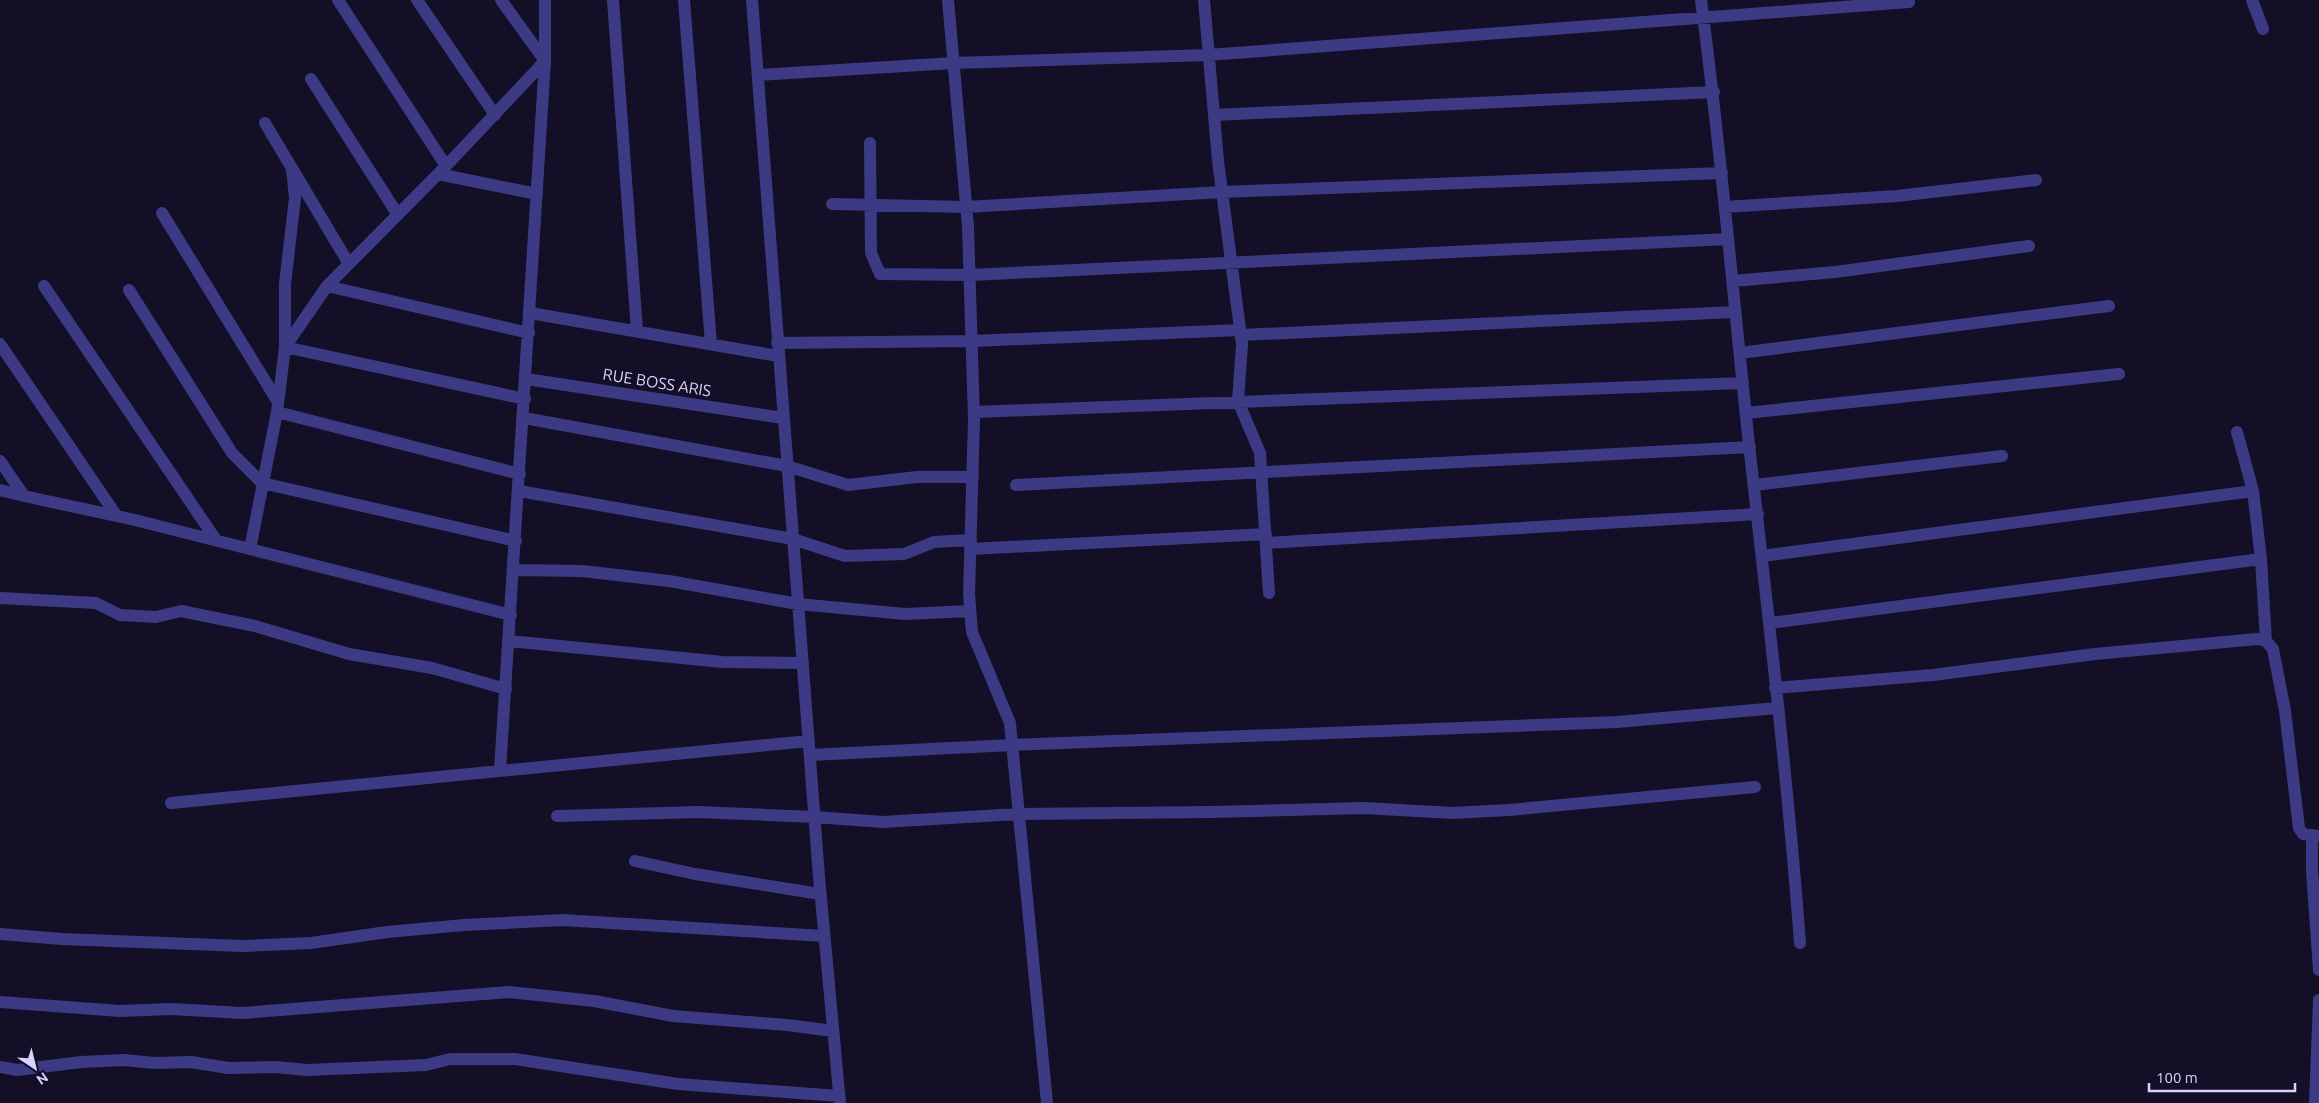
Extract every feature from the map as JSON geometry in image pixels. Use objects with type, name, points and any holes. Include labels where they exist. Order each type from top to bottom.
[{"type":"street","points":[[338,0],[442,170],[537,194]]},
{"type":"street","points":[[417,0],[495,114]]},
{"type":"street","points":[[502,0],[545,61]]},
{"type":"street","points":[[500,770],[524,418],[545,61],[545,0]]},
{"type":"street","points":[[613,0],[637,331]]},
{"type":"street","points":[[684,0],[711,344]]},
{"type":"street","points":[[0,1067],[17,1070],[81,1062],[124,1060],[154,1063],[191,1062],[228,1068],[275,1067],[307,1070],[426,1065],[450,1059],[516,1059],[678,1084],[840,1099],[820,894],[777,349],[752,0]]},
{"type":"street","points":[[948,0],[970,275],[974,412],[968,594],[972,632],[1010,723],[1048,1103]]},
{"type":"street","points":[[1204,0],[1222,192],[1240,332],[1238,401],[1260,453],[1269,593]]},
{"type":"street","points":[[1701,0],[1714,92],[1735,312],[1770,623],[1777,708],[1792,835],[1800,943]]},
{"type":"street","points":[[2252,0],[2263,30]]},
{"type":"street","points":[[758,75],[954,63],[1208,55],[1909,2]]},
{"type":"street","points":[[285,346],[327,286],[442,170],[545,61]]},
{"type":"street","points":[[311,79],[398,215]]},
{"type":"street","points":[[1214,115],[1714,92]]},
{"type":"street","points":[[265,123],[348,264]]},
{"type":"street","points":[[870,143],[871,253],[880,274],[970,275],[1728,239]]},
{"type":"street","points":[[250,549],[278,407],[285,346],[285,284],[295,198],[292,169]]},
{"type":"street","points":[[832,204],[966,207],[1222,192],[1722,172]]},
{"type":"street","points":[[1725,207],[1897,196],[2036,180]]},
{"type":"street","points":[[162,213],[278,407],[520,474]]},
{"type":"street","points":[[1733,281],[1835,272],[2029,246]]},
{"type":"street","points":[[44,286],[216,540]]},
{"type":"street","points":[[327,286],[529,333]]},
{"type":"street","points":[[129,290],[232,453],[262,482],[516,541]]},
{"type":"street","points":[[1740,353],[2109,306]]},
{"type":"street","points":[[530,313],[711,344],[777,349],[1735,312]]},
{"type":"street","points":[[0,344],[116,515]]},
{"type":"street","points":[[285,346],[525,399]]},
{"type":"street","points":[[1746,413],[2119,374]]},
{"type":"street","name":"RUE BOSS ARIS","points":[[526,378],[783,418]]},
{"type":"street","points":[[974,412],[1743,383]]},
{"type":"street","points":[[524,418],[787,466],[848,485],[917,477],[972,476]]},
{"type":"street","points":[[2237,432],[2253,491],[2261,559],[2266,642]]},
{"type":"street","points":[[1016,485],[1750,447]]},
{"type":"street","points":[[1754,485],[2002,456]]},
{"type":"street","points":[[0,461],[24,496]]},
{"type":"street","points":[[0,490],[116,515],[511,615]]},
{"type":"street","points":[[1762,556],[2253,491]]},
{"type":"street","points":[[519,492],[793,539],[845,556],[904,554],[934,542],[971,545],[1266,539],[1758,514]]},
{"type":"street","points":[[1770,623],[2261,559]]},
{"type":"street","points":[[514,570],[592,572],[669,582],[798,604],[905,614],[970,611]]},
{"type":"street","points":[[0,598],[96,603],[120,614],[156,617],[181,612],[254,626],[349,654],[432,668],[506,689]]},
{"type":"street","points":[[1775,688],[1933,675],[2095,654],[2257,639],[2266,642],[2273,648],[2285,711],[2299,828],[2303,834],[2316,836],[2312,871],[2319,970]]},
{"type":"street","points":[[509,641],[723,662],[803,663]]},
{"type":"street","points":[[810,756],[1012,745],[1617,722],[1777,708]]},
{"type":"street","points":[[171,804],[808,741]]},
{"type":"street","points":[[557,816],[699,812],[883,822],[1019,814],[1364,808],[1453,813],[1509,810],[1755,787]]},
{"type":"street","points":[[635,861],[695,874],[820,894]]},
{"type":"street","points":[[0,934],[62,939],[243,946],[311,943],[464,925],[562,920],[824,936]]},
{"type":"street","points":[[0,1002],[120,1011],[171,1009],[242,1013],[510,992],[601,1002],[673,1016],[787,1025],[834,1031]]},
{"type":"street","points":[[2315,1103],[2319,1000]]}]
